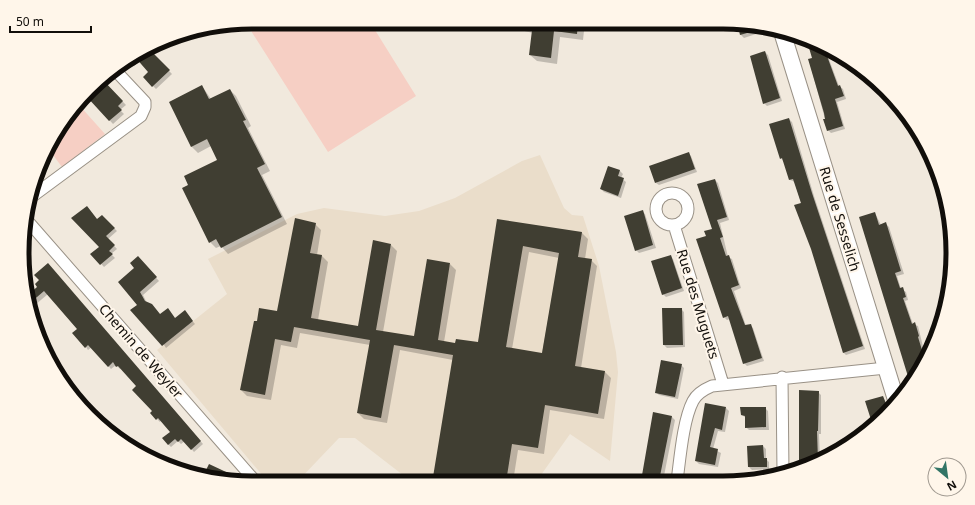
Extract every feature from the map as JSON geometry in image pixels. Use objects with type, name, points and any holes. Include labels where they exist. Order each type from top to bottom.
[{"type":"street","name":"Rue de Sesselich","points":[[784,38],[895,396]]},
{"type":"street","points":[[38,192],[141,116],[145,107],[144,102],[119,73]]},
{"type":"street","name":"Chemin de Weyler","points":[[31,224],[251,476]]},
{"type":"street","name":"Rue des Muguets","points":[[674,224],[723,384]]},
{"type":"street","points":[[677,476],[688,414],[694,400],[705,389],[723,384],[782,377],[886,368]]},
{"type":"street","points":[[782,377],[783,467]]},
{"type":"shaded area","points":[[250,29],[374,29],[416,96],[328,152]]},
{"type":"shaded area","points":[[82,108],[105,134],[62,167],[52,154],[67,128]]},
{"type":"shaded area","points":[[540,155],[564,208],[572,215],[583,216],[599,266],[616,352],[618,372],[610,461],[570,434],[540,476],[404,476],[355,438],[339,438],[303,476],[263,476],[157,350],[227,294],[208,259],[297,214],[324,208],[385,216],[419,211],[455,198],[522,161]]},
{"type":"building","points":[[532,29],[577,29],[577,34],[554,31],[551,58],[529,55]]},
{"type":"building","points":[[739,29],[753,31],[740,35]]},
{"type":"building","points":[[809,46],[827,55],[838,86],[840,85],[844,96],[835,99],[843,126],[827,131],[823,119],[825,119],[824,113],[808,59],[812,58]]},
{"type":"building","points":[[765,51],[780,98],[763,104],[750,56]]},
{"type":"building","points":[[153,53],[170,70],[152,87],[143,77],[148,72],[138,61]]},
{"type":"building","points":[[106,83],[123,101],[118,106],[122,110],[109,121],[89,99]]},
{"type":"building","points":[[202,85],[209,99],[230,89],[246,120],[243,121],[265,164],[257,168],[282,217],[221,248],[216,239],[209,243],[182,188],[188,185],[184,176],[217,160],[207,139],[191,147],[169,102]]},
{"type":"building","points":[[789,118],[812,193],[863,346],[843,353],[811,249],[794,205],[801,203],[793,179],[789,180],[782,158],[780,159],[769,124]]},
{"type":"building","points":[[689,152],[695,169],[655,183],[649,166]]},
{"type":"building","points":[[608,166],[620,170],[618,176],[624,178],[618,196],[600,189]]},
{"type":"building","points":[[715,179],[727,217],[717,220],[723,237],[720,238],[726,256],[729,255],[739,285],[731,288],[745,325],[751,324],[762,358],[743,364],[728,316],[723,318],[696,239],[706,236],[704,231],[712,229],[697,184]]},
{"type":"building","points":[[87,206],[97,219],[102,215],[115,228],[106,236],[115,245],[109,251],[113,254],[100,265],[90,254],[99,247],[71,218]]},
{"type":"building","points":[[643,210],[653,245],[635,251],[624,216]]},
{"type":"building","points":[[875,212],[879,225],[886,222],[901,271],[895,273],[900,288],[903,287],[906,297],[903,298],[912,324],[915,322],[923,352],[908,377],[859,217]]},
{"type":"building","points":[[295,218],[316,223],[310,253],[322,255],[311,318],[358,326],[373,240],[391,244],[376,330],[414,336],[427,259],[450,263],[438,340],[455,343],[456,339],[478,342],[497,219],[582,232],[578,257],[592,259],[575,366],[605,371],[598,414],[545,405],[538,448],[512,444],[507,476],[433,476],[453,355],[394,345],[381,418],[357,413],[370,340],[294,327],[291,342],[275,339],[265,395],[240,390],[254,321],[257,321],[259,308],[277,311]],"holes":[[[523,246],[559,253],[542,353],[506,347]]]},
{"type":"building","points":[[671,255],[682,288],[662,295],[651,261]]},
{"type":"building","points":[[138,256],[157,277],[140,292],[145,301],[152,304],[160,314],[168,308],[175,318],[185,310],[193,321],[162,346],[130,310],[137,305],[118,282],[134,268],[130,263]]},
{"type":"building","points":[[48,263],[201,441],[191,450],[181,439],[178,442],[175,439],[168,445],[162,438],[170,432],[158,418],[156,420],[150,413],[152,411],[132,390],[136,386],[118,366],[116,367],[113,362],[108,367],[88,345],[85,348],[72,333],[77,329],[44,291],[34,300],[32,291],[37,287],[35,284],[39,280],[34,275]]},
{"type":"building","points":[[662,308],[682,308],[683,345],[663,345]]},
{"type":"building","points":[[661,360],[682,364],[675,397],[655,393]]},
{"type":"building","points":[[799,390],[819,391],[817,431],[818,454],[799,462]]},
{"type":"building","points":[[883,396],[887,405],[871,420],[865,401]]},
{"type":"building","points":[[705,403],[726,407],[722,430],[715,428],[710,447],[718,449],[715,465],[695,461]]},
{"type":"building","points":[[740,407],[766,407],[766,427],[745,428],[745,416],[741,415]]},
{"type":"building","points":[[653,412],[672,416],[660,476],[642,476]]},
{"type":"building","points":[[763,445],[764,458],[767,458],[767,467],[748,467],[747,446]]},
{"type":"building","points":[[209,464],[233,475],[209,472],[206,471]]}]
